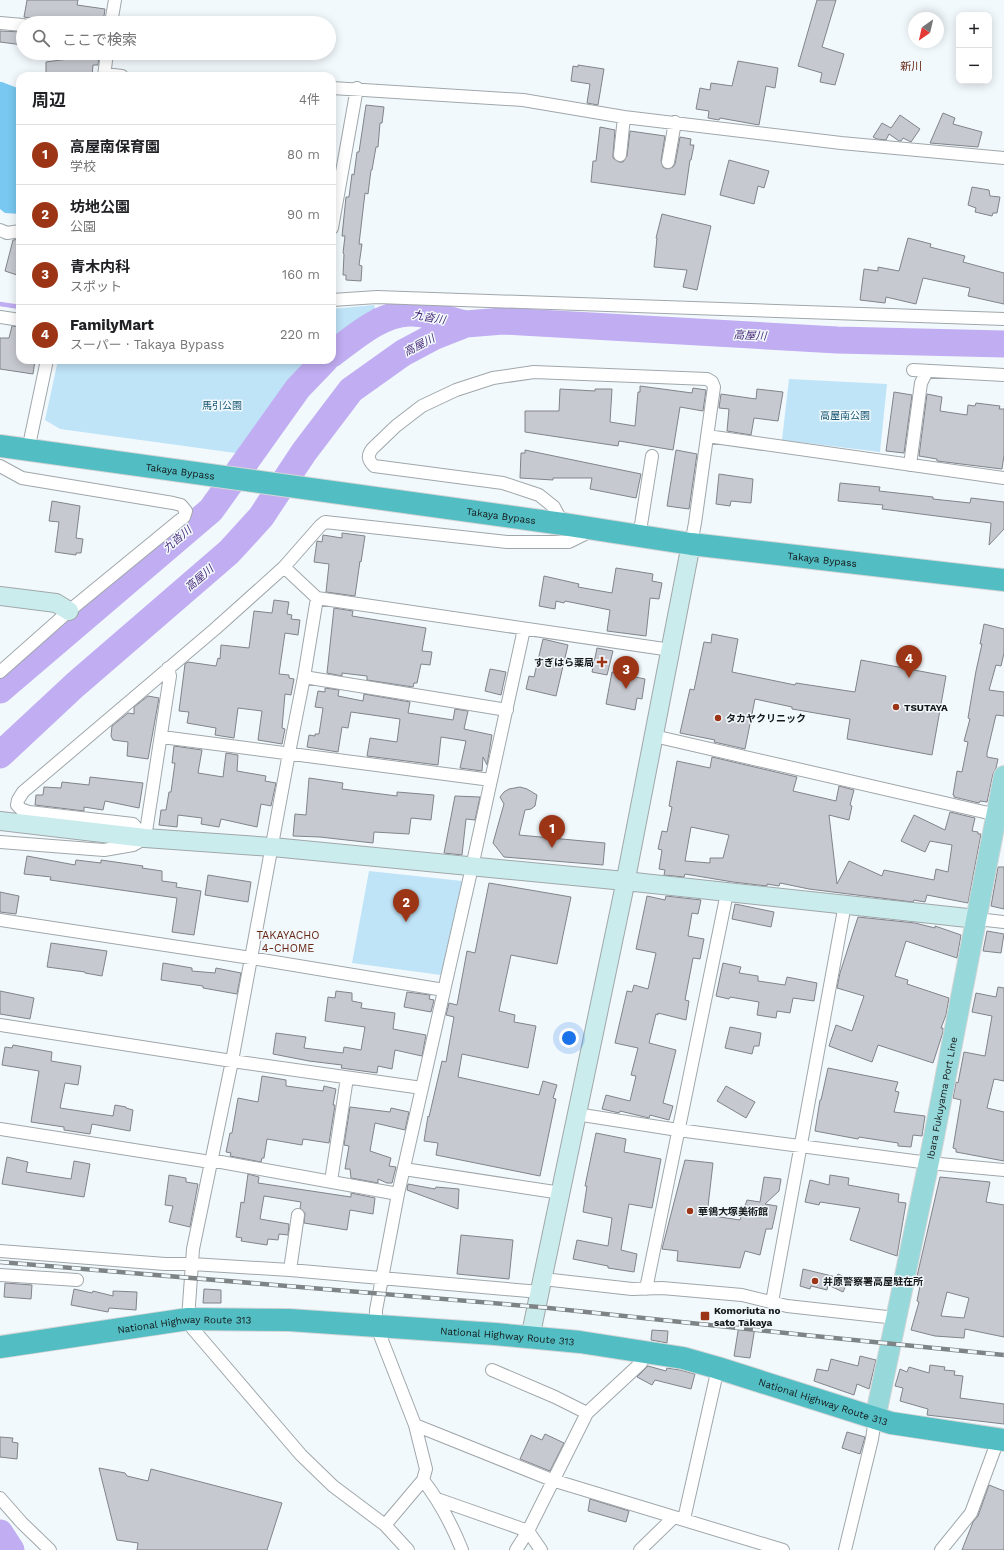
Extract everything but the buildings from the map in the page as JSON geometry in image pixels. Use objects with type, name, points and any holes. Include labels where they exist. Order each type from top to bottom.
[{"type":"highway","name":"Takaya Bypass","points":[[0,446],[563,524],[691,544],[1004,580]]},
{"type":"highway","name":"National Highway Route 313","points":[[0,1347],[188,1319],[289,1320],[376,1325],[580,1342],[683,1358],[875,1419],[906,1426],[1000,1439]]},
{"type":"main road","name":"Ibara Fukuyama Port Line","points":[[875,1419],[929,1163],[1004,776]]},
{"type":"street","points":[[112,16],[115,0]]},
{"type":"street","points":[[0,23],[16,24]]},
{"type":"street","points":[[105,72],[107,60]]},
{"type":"street","points":[[336,88],[357,88],[524,100],[624,117],[841,143],[1004,158]]},
{"type":"street","points":[[336,206],[357,88]]},
{"type":"street","points":[[620,155],[624,117]]},
{"type":"street","points":[[668,162],[675,122]]},
{"type":"street","points":[[0,230],[7,233],[16,232]]},
{"type":"street","points":[[336,300],[385,297],[1004,319]]},
{"type":"street","points":[[0,317],[16,319]]},
{"type":"street","points":[[28,450],[46,364]]},
{"type":"street","points":[[913,370],[1004,375]]},
{"type":"street","points":[[910,465],[921,383],[927,371]]},
{"type":"street","points":[[530,1338],[561,1194],[671,650],[695,523],[714,387],[712,382],[707,379],[534,372],[493,378],[456,390],[422,406],[396,426],[369,453],[368,457],[374,466],[503,483],[539,495],[554,507],[563,524]]},
{"type":"street","points":[[706,436],[1004,478]]},
{"type":"street","points":[[639,537],[652,456]]},
{"type":"street","points":[[0,466],[22,478],[173,503],[185,508],[186,513],[180,520],[69,610],[0,672]]},
{"type":"street","points":[[145,838],[133,824],[30,812],[21,809],[17,805],[18,800],[23,792],[215,629],[284,566],[320,526],[326,522],[524,543],[569,542],[594,529]]},
{"type":"street","points":[[284,566],[317,598],[671,650]]},
{"type":"street","points":[[0,596],[56,603],[69,610]]},
{"type":"street","points":[[317,598],[304,678],[232,1061],[193,1248],[188,1319],[193,1329],[302,1455],[333,1486],[385,1525],[408,1550]]},
{"type":"street","points":[[385,1525],[423,1480],[426,1469],[415,1425],[376,1325],[376,1310],[398,1194],[524,629]]},
{"type":"street","points":[[145,838],[162,737],[170,676],[168,668]]},
{"type":"street","points":[[304,678],[507,710]]},
{"type":"street","points":[[654,736],[997,815]]},
{"type":"street","points":[[162,737],[491,780]]},
{"type":"street","points":[[0,822],[145,838],[272,848],[625,881],[1004,922]]},
{"type":"street","points":[[0,842],[104,850],[133,845],[145,838]]},
{"type":"street","points":[[646,1290],[726,893]]},
{"type":"street","points":[[772,1302],[845,904]]},
{"type":"street","points":[[0,920],[251,958],[444,990]]},
{"type":"street","points":[[0,1025],[232,1061],[422,1088]]},
{"type":"street","points":[[331,1181],[347,1078]]},
{"type":"street","points":[[576,1114],[678,1130],[929,1163],[1004,1170]]},
{"type":"street","points":[[0,1129],[210,1161],[331,1181],[398,1194]]},
{"type":"street","points":[[404,1169],[561,1194]]},
{"type":"street","points":[[290,1270],[298,1215]]},
{"type":"street","points":[[0,1250],[165,1264],[192,1264],[290,1270],[381,1278],[541,1285],[556,1281],[646,1290],[662,1288],[742,1295],[787,1306],[896,1318]]},
{"type":"street","points":[[0,1275],[77,1280]]},
{"type":"street","points":[[516,1550],[528,1531],[552,1480],[587,1413],[641,1363],[646,1352]]},
{"type":"street","points":[[640,1550],[679,1518],[718,1368]]},
{"type":"street","points":[[492,1370],[555,1396],[587,1413]]},
{"type":"street","points":[[845,1550],[872,1439],[875,1419]]},
{"type":"street","points":[[415,1425],[552,1480],[783,1550]]},
{"type":"street","points":[[941,1550],[972,1513],[995,1448],[1000,1439]]},
{"type":"street","points":[[423,1480],[437,1499],[455,1532],[462,1550]]},
{"type":"street","points":[[0,1498],[22,1523],[50,1550]]},
{"type":"street","points":[[437,1499],[528,1531],[541,1550]]},
{"type":"green space","points":[[374,305],[378,317],[349,330],[336,341],[336,309]]},
{"type":"green space","name":"馬引公園","points":[[57,364],[310,364],[243,454],[60,429],[45,420]]},
{"type":"green space","name":"高屋南公園","points":[[789,379],[887,384],[880,452],[782,440]]},
{"type":"green space","points":[[369,871],[462,881],[441,975],[352,963]]},
{"type":"shaded area","points":[[0,82],[2,82],[16,87],[16,214],[5,213],[0,209]]},
{"type":"waterway","points":[[0,304],[16,306]]},
{"type":"waterway","points":[[374,311],[394,309],[408,312]]},
{"type":"waterway","name":"九沓川","points":[[336,351],[358,334],[378,322],[398,314],[423,314],[466,324]]},
{"type":"waterway","name":"高屋川","points":[[0,755],[75,685],[229,552],[261,517],[304,452],[351,390],[403,353],[433,337],[466,324],[503,321],[837,340],[1004,344]]},
{"type":"waterway","name":"九沓川","points":[[0,690],[211,510],[298,388],[321,364]]},
{"type":"waterway","name":"高屋川","points":[[0,1533],[11,1550]]},
{"type":"railway","points":[[0,1262],[539,1307],[1004,1355]]},
{"type":"place","name":"すぎはら薬局","points":[[602,662]]},
{"type":"place","name":"FamilyMart","points":[[909,678]]},
{"type":"place","name":"青木内科","points":[[626,689]]},
{"type":"place","name":"TSUTAYA","points":[[896,707]]},
{"type":"place","name":"タカヤクリニック","points":[[718,718]]},
{"type":"place","name":"高屋南保育園","points":[[552,848]]},
{"type":"place","name":"坊地公園","points":[[406,922]]},
{"type":"place","name":"華鴒大塚美術館","points":[[690,1211]]},
{"type":"place","name":"井原警察署高屋駐在所","points":[[815,1281]]},
{"type":"place","name":"Komoriuta no sato Takaya","points":[[705,1316]]},
{"type":"district","name":"新川","points":[[911,66]]},
{"type":"district","name":"TAKAYACHO 4-CHOME","points":[[288,941]]}]
